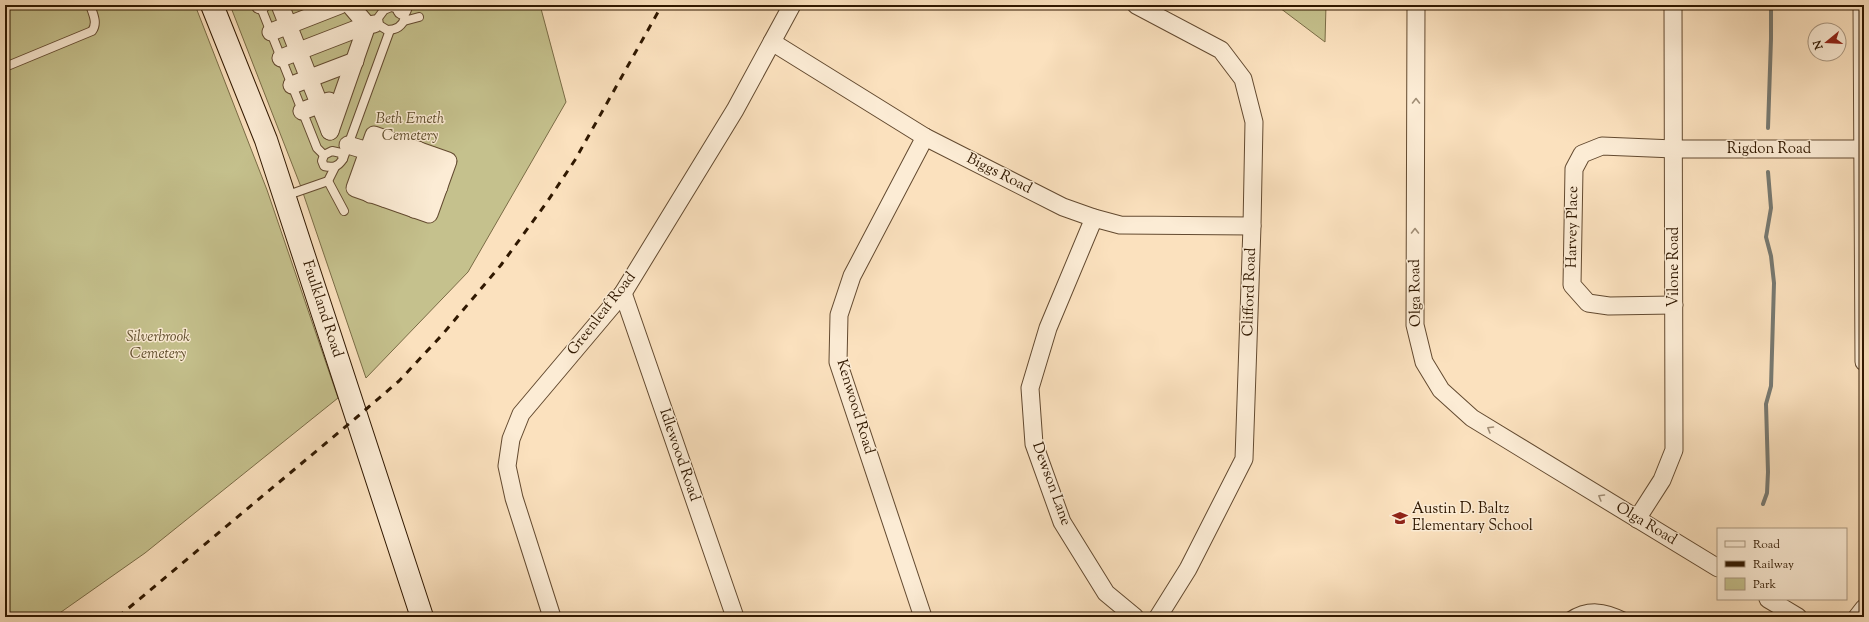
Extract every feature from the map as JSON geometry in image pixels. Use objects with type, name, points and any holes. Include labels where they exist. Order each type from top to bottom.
[{"type":"main road","name":"Faulkland Road","points":[[212,5],[266,140],[422,617]]},
{"type":"street","points":[[280,5],[330,131],[355,61],[380,19]]},
{"type":"street","points":[[271,32],[340,5]]},
{"type":"street","points":[[350,5],[380,19]]},
{"type":"street","name":"Greenleaf Road","points":[[552,617],[514,498],[507,466],[511,439],[521,414],[623,293],[735,110],[792,5]]},
{"type":"street","name":"Clifford Road","points":[[1136,5],[1221,50],[1242,79],[1254,122],[1244,459],[1188,569],[1158,617]]},
{"type":"street","name":"Olga Road","points":[[1416,5],[1415,325],[1424,362],[1441,390],[1472,418],[1717,567]]},
{"type":"street","name":"Vilone Road","points":[[1637,520],[1662,480],[1674,450],[1673,5]]},
{"type":"street","points":[[1862,5],[1864,362]]},
{"type":"street","points":[[281,58],[380,19]]},
{"type":"street","name":"Biggs Road","points":[[772,42],[925,137],[1063,207],[1120,225],[1252,226]]},
{"type":"street","points":[[292,85],[355,61]]},
{"type":"street","points":[[302,111],[342,96]]},
{"type":"street","points":[[345,152],[397,171],[448,161],[374,135],[397,171],[429,214],[392,201]]},
{"type":"street","name":"Kenwood Road","points":[[923,617],[838,362],[839,315],[852,276],[925,137]]},
{"type":"street","name":"Harvey Place","points":[[1674,149],[1602,146],[1582,154],[1574,169],[1572,285],[1588,303],[1608,306],[1674,305]]},
{"type":"street","points":[[392,201],[397,171],[411,148]]},
{"type":"street","name":"Rigdon Road","points":[[1674,149],[1864,149]]},
{"type":"street","points":[[392,201],[397,171]]},
{"type":"street","name":"Dewson Lane","points":[[1094,218],[1048,328],[1030,388],[1034,444],[1062,522],[1106,593],[1135,617]]},
{"type":"street","name":"Idlewood Road","points":[[623,293],[736,617]]},
{"type":"street","points":[[1770,600],[1798,617]]},
{"type":"street","points":[[1857,617],[1864,608]]},
{"type":"lane","points":[[5,67],[92,31],[96,21],[90,5]]},
{"type":"lane","points":[[260,5],[317,148],[324,155]]},
{"type":"lane","points":[[285,197],[328,181],[345,152],[380,19],[391,7],[419,17]]},
{"type":"lane","points":[[380,19],[398,28],[403,12]]},
{"type":"lane","points":[[335,167],[324,166],[322,161],[324,155],[332,151],[338,151],[341,153],[345,152]]},
{"type":"lane","points":[[328,181],[344,211]]},
{"type":"lane","points":[[1568,617],[1580,611],[1597,608],[1611,610],[1625,617]]},
{"type":"green space","name":"Silverbrook Cemetery","points":[[5,5],[195,5],[267,190],[338,398],[145,553],[54,617],[5,617]]},
{"type":"green space","name":"Beth Emeth Cemetery","points":[[230,5],[540,5],[566,102],[468,272],[366,378],[301,187]]},
{"type":"green space","points":[[1276,5],[1326,5],[1325,42]]},
{"type":"waterway","points":[[1768,128],[1771,5]]},
{"type":"waterway","points":[[1763,504],[1767,493],[1768,472],[1766,404],[1771,386],[1774,283],[1771,256],[1766,237],[1771,208],[1768,172]]},
{"type":"railway","points":[[118,617],[399,381],[442,335],[501,265],[547,202],[575,160],[662,5]]},
{"type":"place","name":"Austin D. Baltz Elementary School","points":[[1400,518]]}]
